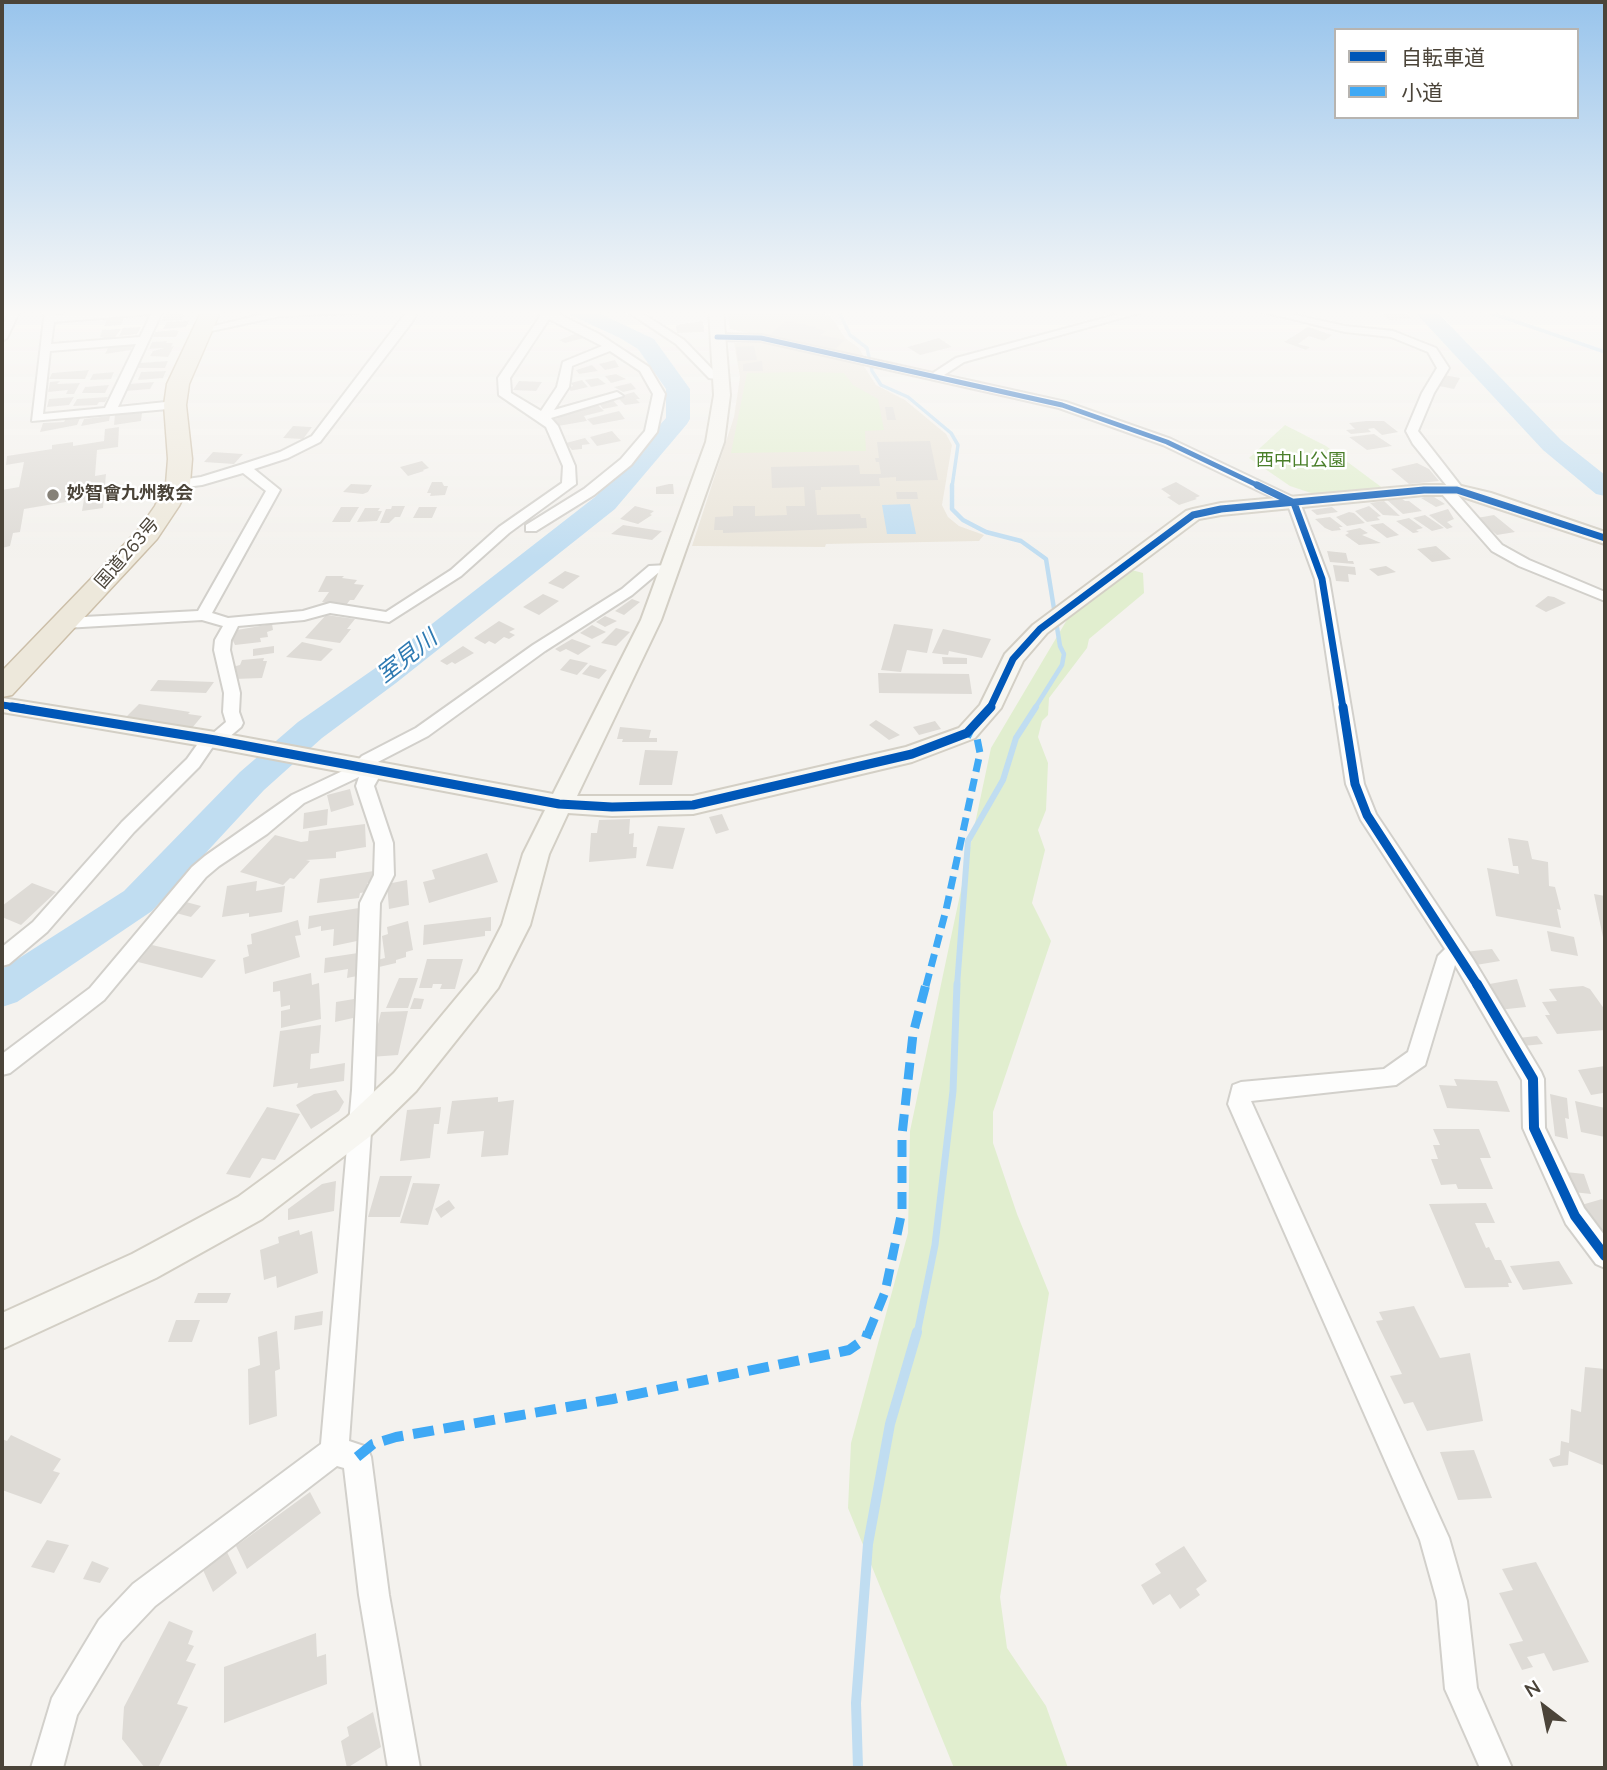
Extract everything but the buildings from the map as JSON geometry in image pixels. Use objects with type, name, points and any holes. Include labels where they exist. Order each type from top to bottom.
[{"type":"highway","name":"国道263号","points":[[2,688],[148,534],[178,484],[180,458],[176,393]]},
{"type":"street","points":[[40,393],[36,418],[175,405]]},
{"type":"street","points":[[110,411],[119,393]]},
{"type":"street","points":[[178,484],[202,481],[245,468],[316,439],[352,393]]},
{"type":"street","points":[[456,573],[504,530],[542,506],[569,484],[569,466],[552,426],[505,393]]},
{"type":"street","points":[[542,417],[559,393]]},
{"type":"street","points":[[65,623],[203,615],[232,623],[304,615],[330,608],[389,617],[589,492],[626,462],[651,432],[658,393]]},
{"type":"street","points":[[2,1331],[144,1266],[250,1208],[358,1127],[405,1082],[488,980],[516,925],[536,854],[651,620],[715,442],[722,393]]},
{"type":"street","points":[[1001,393],[1096,415],[1167,442],[1294,503],[1322,579],[1355,784],[1367,815],[1459,954],[1533,1079],[1534,1128],[1575,1216],[1605,1256]]},
{"type":"street","points":[[1428,393],[1412,431],[1451,490],[1497,548],[1524,563],[1605,597]]},
{"type":"street","points":[[542,417],[617,396]]},
{"type":"street","points":[[203,615],[273,490],[245,468]]},
{"type":"street","points":[[2,705],[213,740],[559,804],[612,807],[693,805],[931,748],[967,733],[990,708],[1013,659],[1040,629],[1193,515],[1221,509],[1424,490],[1451,490],[1485,497],[1605,538]]},
{"type":"street","points":[[47,1768],[63,1709],[110,1631],[144,1595],[334,1451],[366,1035],[370,903],[384,875],[384,843],[365,786],[368,760],[422,732],[539,648],[627,592],[654,569],[668,569]]},
{"type":"street","points":[[2,958],[40,927],[128,827],[213,740],[235,723],[231,712],[232,693],[222,650],[223,640],[232,623]]},
{"type":"street","points":[[2,1066],[97,994],[199,872],[298,799],[367,769]]},
{"type":"street","points":[[1459,954],[1448,956],[1417,1058],[1388,1078],[1241,1093],[1238,1104],[1434,1538],[1452,1601],[1461,1689],[1496,1768]]},
{"type":"street","points":[[334,1451],[357,1457],[374,1595],[404,1768]]},
{"type":"shaded area","points":[[738,393],[891,393],[905,400],[946,434],[952,445],[942,505],[948,517],[959,526],[984,535],[979,541],[826,544],[825,547],[692,546],[734,417]]},
{"type":"green space","points":[[743,393],[867,393],[878,399],[884,430],[865,431],[866,451],[731,453]]},
{"type":"green space","name":"西中山公園","points":[[1285,425],[1326,446],[1384,489],[1320,496],[1290,486],[1249,458]]},
{"type":"green space","points":[[1128,569],[1143,573],[1144,593],[1089,639],[1087,648],[1049,698],[1048,715],[1042,721],[1038,737],[1048,763],[1046,810],[1038,830],[1045,850],[1032,903],[1051,941],[993,1112],[993,1143],[1017,1214],[1049,1293],[1000,1597],[1007,1648],[1046,1706],[1068,1768],[954,1768],[848,1508],[851,1443],[908,1233],[910,1131],[991,748],[1071,613]]},
{"type":"water","points":[[910,504],[916,534],[887,534],[882,505]]},
{"type":"waterway","name":"室見川","points":[[2,990],[138,901],[252,781],[310,730],[385,676],[605,503],[678,419],[678,393]]},
{"type":"waterway","points":[[898,393],[908,397],[951,433],[958,445],[952,487]]},
{"type":"waterway","points":[[1502,393],[1552,445],[1605,488]]},
{"type":"waterway","points":[[952,487],[952,509],[963,520],[986,532],[1021,541],[1046,559],[1060,646],[1064,654],[1062,665],[1035,708]]},
{"type":"waterway","points":[[957,986],[968,841],[1003,780],[1016,738],[1036,707]]},
{"type":"waterway","points":[[917,1334],[935,1245],[953,1091],[957,984]]},
{"type":"waterway","points":[[858,1768],[856,1703],[868,1544],[890,1424],[917,1332]]},
{"type":"marked path","points":[[357,1457],[373,1444],[396,1437],[613,1399],[849,1350],[866,1338],[885,1292],[902,1211],[902,1135],[913,1034],[946,910],[980,753],[977,738],[967,733]]},
{"type":"cycle path","points":[[1006,393],[1062,405],[1167,442],[1294,503],[1322,579],[1355,784],[1367,815],[1466,965],[1533,1079],[1534,1128],[1575,1216],[1605,1256]]},
{"type":"cycle path","points":[[2,705],[215,740],[559,804],[612,807],[693,805],[912,754],[967,733],[990,708],[1013,659],[1040,629],[1193,515],[1221,509],[1424,490],[1457,490],[1605,538]]},
{"type":"place","name":"妙智會九州教会","points":[[53,495]]}]
